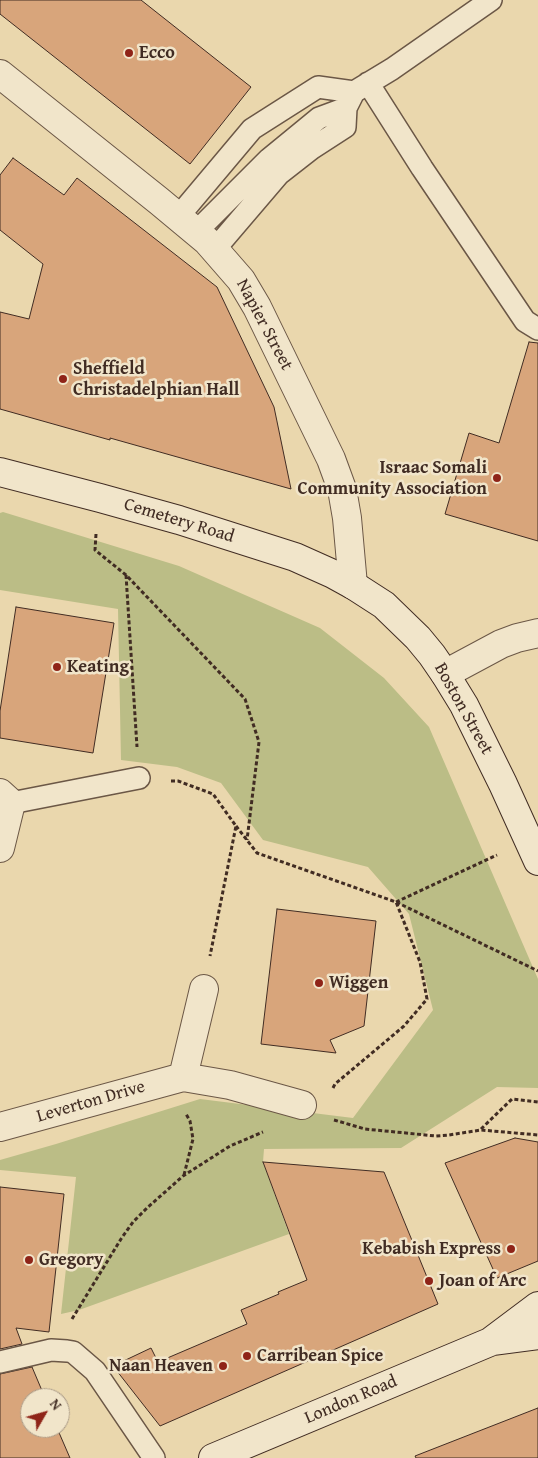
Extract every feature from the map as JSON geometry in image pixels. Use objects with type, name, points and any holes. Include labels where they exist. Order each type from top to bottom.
[{"type":"street","name":"Napier Street","points":[[0,74],[196,233],[241,280],[257,307],[332,459],[342,489],[347,518],[353,585]]},
{"type":"street","name":"Cemetery Road","points":[[0,472],[179,520],[295,557],[334,574],[353,585]]},
{"type":"street","name":"Boston Street","points":[[353,585],[384,605],[402,621],[427,649],[445,674],[464,705],[534,851]]},
{"type":"street","points":[[445,674],[501,644],[538,633]]},
{"type":"street","points":[[0,848],[5,798]]},
{"type":"street","points":[[176,1079],[204,989]]},
{"type":"street","name":"Leverton Drive","points":[[0,1127],[176,1079],[230,1085],[310,1110]]},
{"type":"street","name":"London Road","points":[[213,1458],[490,1342],[538,1306]]},
{"type":"street","name":"London Road","points":[[490,1342],[538,1335]]},
{"type":"lane","points":[[196,233],[311,149],[345,128],[356,95],[491,0]]},
{"type":"lane","points":[[196,233],[252,129],[318,87],[356,95],[422,168],[525,320],[538,329]]},
{"type":"lane","points":[[5,798],[139,778]]},
{"type":"lane","points":[[0,1362],[51,1350],[74,1352],[95,1371],[154,1458]]},
{"type":"path","points":[[100,498],[94,550],[126,575],[245,698],[259,742],[247,840]]},
{"type":"path","points":[[126,575],[139,778],[178,781],[213,794],[257,853],[396,902],[538,971]]},
{"type":"path","points":[[204,989],[236,826]]},
{"type":"path","points":[[396,902],[534,851]]},
{"type":"path","points":[[396,902],[420,962],[427,999],[404,1026],[335,1084],[310,1110],[365,1129],[436,1136],[481,1130],[538,1135]]},
{"type":"path","points":[[176,1079],[190,1121],[193,1139],[183,1176]]},
{"type":"path","points":[[481,1130],[512,1099],[538,1102]]},
{"type":"path","points":[[51,1350],[79,1310],[133,1222],[161,1194],[183,1176],[230,1146],[264,1132]]},
{"type":"green space","points":[[3,512],[179,566],[320,628],[384,678],[429,727],[538,979],[538,1088],[497,1087],[401,1148],[264,1149],[263,1162],[289,1234],[79,1310],[61,1314],[76,1177],[0,1170],[0,1160],[200,1099],[353,1118],[433,1010],[409,914],[368,867],[263,840],[221,783],[177,767],[121,760],[118,609],[0,590],[0,513]]},
{"type":"building","name":"Ecco","points":[[0,0],[141,0],[251,87],[190,164],[0,14]]},
{"type":"building","points":[[13,158],[64,195],[77,178],[217,287],[274,407],[291,489],[0,409],[0,312],[29,319],[43,264],[0,230],[0,175]]},
{"type":"building","name":"Israac Somali Community Association","points":[[529,342],[538,343],[538,541],[445,514],[469,433],[499,443]]},
{"type":"building","name":"Keating","points":[[16,607],[114,623],[93,753],[0,738],[0,711]]},
{"type":"building","name":"Wiggen","points":[[277,909],[376,921],[364,1026],[330,1040],[336,1053],[261,1044]]},
{"type":"building","points":[[515,1138],[538,1142],[538,1261],[497,1278],[445,1163]]},
{"type":"building","points":[[263,1162],[384,1172],[438,1304],[160,1426],[113,1366],[151,1348],[158,1362],[247,1324],[241,1310],[307,1280]]},
{"type":"building","name":"Gregory","points":[[0,1187],[64,1194],[49,1332],[16,1328],[22,1344],[0,1349]]},
{"type":"building","points":[[32,1367],[41,1388],[20,1388],[20,1438],[61,1438],[70,1458],[0,1458],[0,1374]]},
{"type":"building","points":[[538,1408],[538,1458],[416,1458],[415,1456]]},
{"type":"place","name":"Ecco","points":[[129,53]]},
{"type":"place","name":"Sheffield Christadelphian Hall","points":[[63,379]]},
{"type":"place","name":"Israac Somali Community Association","points":[[497,478]]},
{"type":"place","name":"Keating","points":[[57,667]]},
{"type":"place","name":"Wiggen","points":[[319,983]]},
{"type":"place","name":"Kebabish Express","points":[[511,1249]]},
{"type":"place","name":"Gregory","points":[[29,1260]]},
{"type":"place","name":"Joan of Arc","points":[[429,1281]]},
{"type":"place","name":"Carribean Spice","points":[[247,1356]]},
{"type":"place","name":"Naan Heaven","points":[[223,1366]]}]
